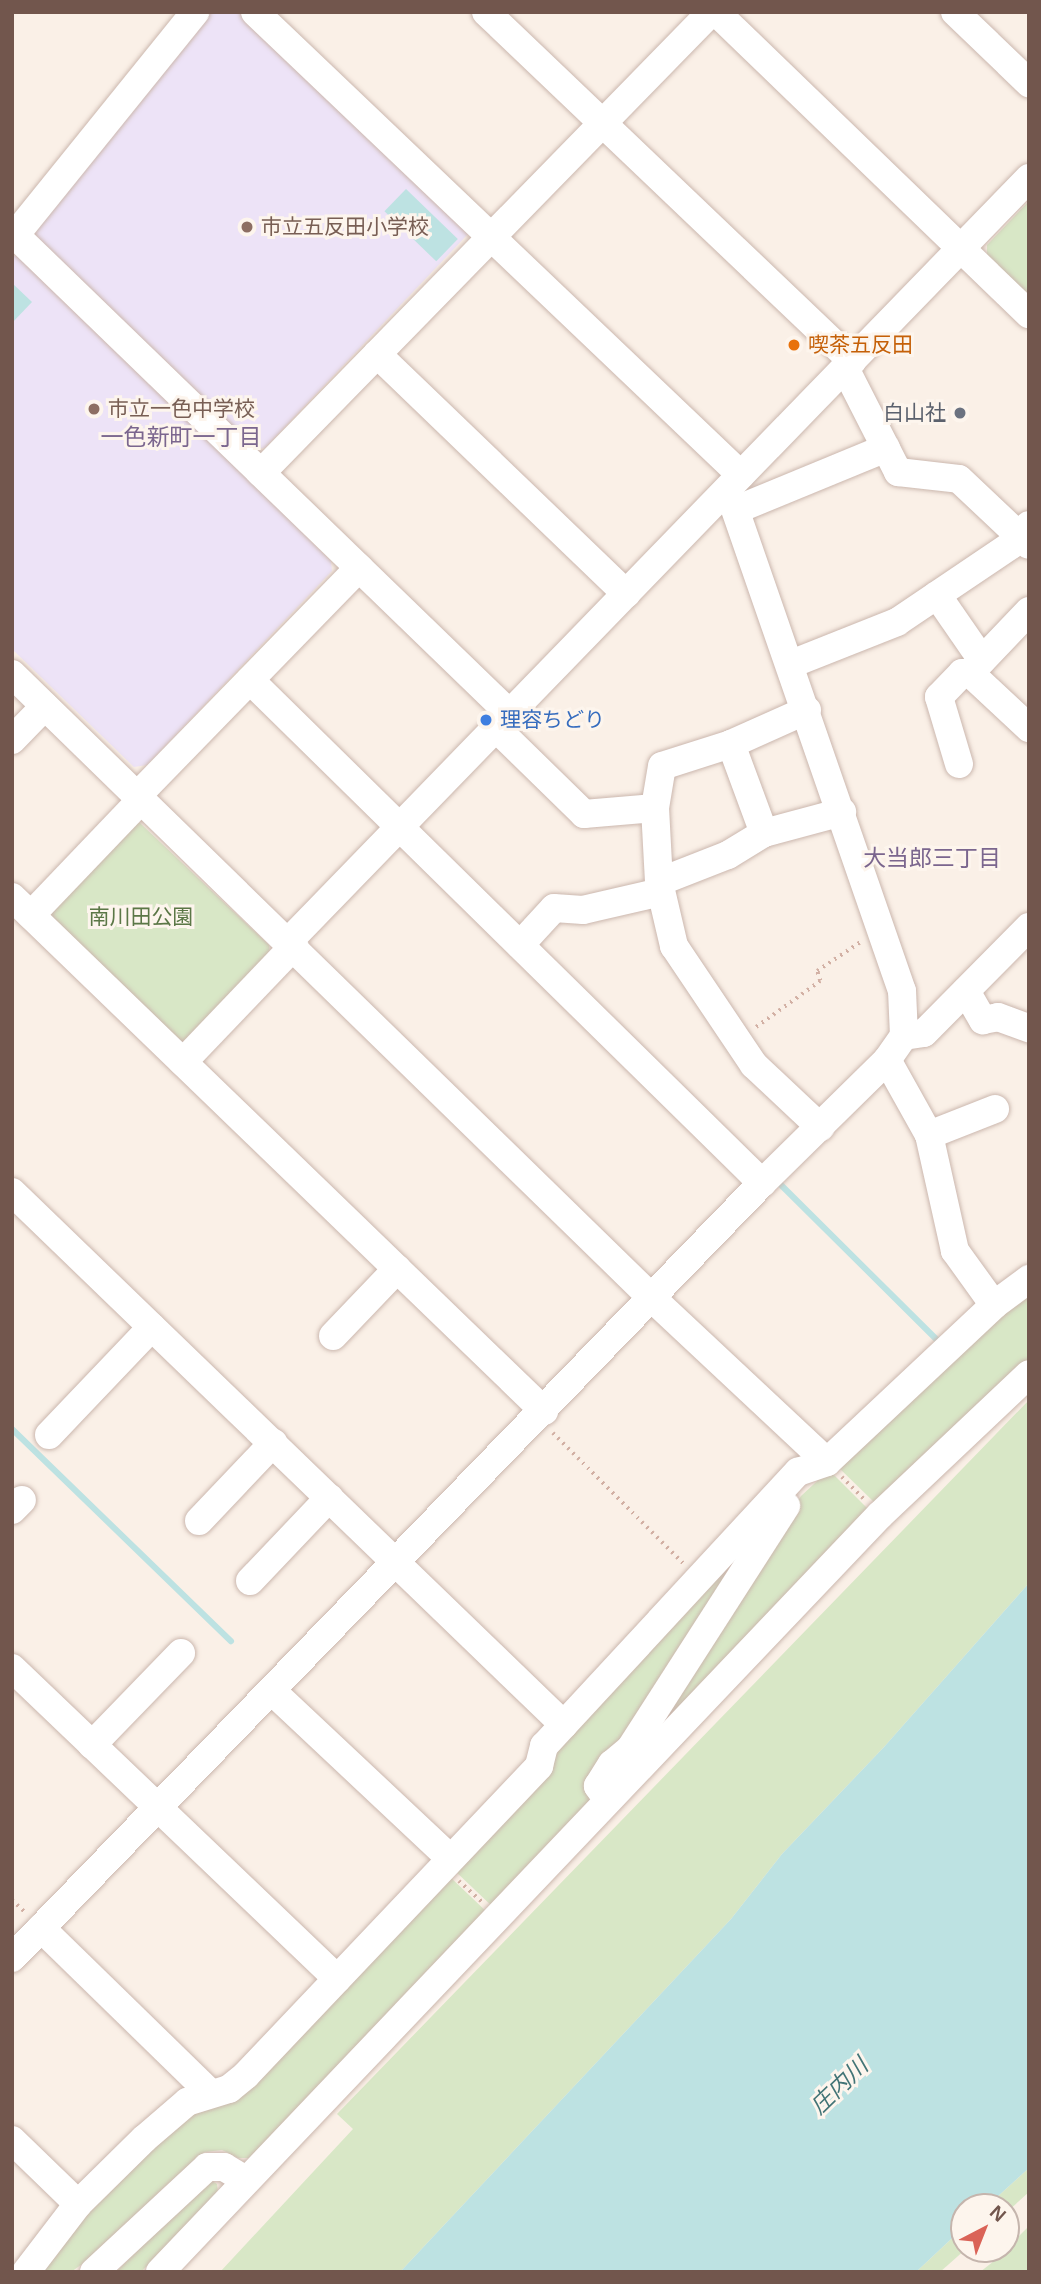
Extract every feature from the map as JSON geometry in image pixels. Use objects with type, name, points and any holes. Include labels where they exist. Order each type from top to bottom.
[{"type":"street","points":[[195,12],[13,235],[359,568],[503,721],[584,814],[654,808]]},
{"type":"street","points":[[12,1958],[653,1299],[762,1183],[887,1060],[904,1036],[905,1001],[791,664],[736,491],[491,238],[255,12]]},
{"type":"street","points":[[486,12],[848,364],[898,472],[959,480],[1026,535],[897,622],[791,664]]},
{"type":"street","points":[[261,473],[714,12],[1029,314]]},
{"type":"street","points":[[954,12],[1029,83]]},
{"type":"street","points":[[183,1062],[400,827],[626,594],[736,491],[848,364],[1029,178]]},
{"type":"street","points":[[377,354],[626,594]]},
{"type":"street","points":[[736,491],[886,449]]},
{"type":"street","points":[[359,568],[140,797],[22,906],[397,1269],[541,1414]]},
{"type":"street","points":[[937,595],[976,666],[1029,728]]},
{"type":"street","points":[[959,764],[939,697],[962,673],[976,666],[1029,611]]},
{"type":"street","points":[[12,674],[292,944],[653,1299],[827,1462]]},
{"type":"street","points":[[250,680],[762,1183]]},
{"type":"street","points":[[12,740],[46,706]]},
{"type":"street","points":[[807,710],[731,744],[663,766],[654,808],[660,887],[674,946],[754,1065],[820,1127]]},
{"type":"street","points":[[731,744],[764,833]]},
{"type":"street","points":[[520,945],[554,908],[583,910],[660,887],[728,855],[764,833],[842,812]]},
{"type":"street","points":[[904,1036],[925,1033],[1029,927]]},
{"type":"street","points":[[966,991],[983,1020],[998,1017],[1029,1028]]},
{"type":"street","points":[[887,1060],[929,1135],[955,1251],[994,1306]]},
{"type":"street","points":[[929,1135],[995,1109]]},
{"type":"street","points":[[12,1192],[564,1725]]},
{"type":"street","points":[[333,1336],[397,1269]]},
{"type":"street","points":[[26,2272],[78,2204],[187,2102],[229,2089],[246,2075],[539,1766],[544,1746],[798,1472],[827,1462],[994,1306],[1029,1279]]},
{"type":"street","points":[[48,1435],[152,1327]]},
{"type":"street","points":[[160,2272],[244,2179],[880,1515],[1029,1374]]},
{"type":"street","points":[[199,1521],[273,1443]]},
{"type":"street","points":[[607,1799],[598,1786],[612,1764],[630,1749],[796,1490],[798,1472]]},
{"type":"street","points":[[250,1580],[329,1498]]},
{"type":"street","points":[[92,1745],[181,1653]]},
{"type":"street","points":[[12,1668],[337,1979]]},
{"type":"street","points":[[272,1691],[448,1863]]},
{"type":"street","points":[[41,1928],[210,2094]]},
{"type":"street","points":[[12,2140],[78,2204]]},
{"type":"street","points":[[94,2272],[207,2166],[224,2167],[244,2179]]},
{"type":"path","points":[[737,1040],[820,981],[817,971],[881,928]]},
{"type":"path","points":[[541,1414],[700,1580]]},
{"type":"path","points":[[827,1462],[880,1515]]},
{"type":"path","points":[[448,1863],[496,1915]]},
{"type":"shaded area","name":"市立五反田小学校","points":[[203,12],[238,12],[468,234],[265,448],[256,449],[33,235]]},
{"type":"shaded area","name":"市立一色中学校","points":[[12,256],[22,256],[331,561],[332,571],[147,765],[134,767],[12,649]]},
{"type":"green space","points":[[1029,201],[1029,300],[987,260],[987,245]]},
{"type":"green space","name":"南川田公園","points":[[130,823],[140,823],[269,945],[270,956],[188,1043],[177,1045],[46,911]]},
{"type":"green space","points":[[1029,1289],[1029,1361],[877,1505],[836,1465]]},
{"type":"green space","points":[[1029,1400],[1029,1583],[884,1747],[782,1854],[731,1919],[400,2272],[220,2272],[353,2129],[337,2114]]},
{"type":"green space","points":[[829,1470],[871,1512],[624,1772],[801,1496]]},
{"type":"green space","points":[[770,1520],[590,1808],[495,1909],[454,1870],[558,1745]]},
{"type":"green space","points":[[448,1875],[490,1915],[257,2158],[238,2158],[222,2150],[205,2152],[161,2190],[109,2245],[71,2272],[37,2272],[90,2203]]},
{"type":"green space","points":[[1029,2168],[1029,2192],[1020,2200],[1020,2193],[1001,2193]]},
{"type":"green space","points":[[209,2179],[217,2184],[218,2193],[141,2272],[116,2272]]},
{"type":"green space","points":[[1029,2226],[1029,2272],[980,2272],[991,2263],[1020,2263],[1020,2235]]},
{"type":"green space","points":[[950,2240],[950,2263],[940,2272],[916,2272]]},
{"type":"water","points":[[406,189],[458,239],[436,261],[384,211]]},
{"type":"water","points":[[12,283],[32,302],[12,323]]},
{"type":"water","name":"庄内川","points":[[1029,1583],[1029,2168],[1001,2193],[950,2193],[950,2240],[916,2272],[400,2272],[731,1919],[782,1854],[884,1747]]},
{"type":"waterway","points":[[780,1184],[940,1343]]},
{"type":"waterway","points":[[12,1429],[231,1641]]},
{"type":"place","name":"市立五反田小学校","points":[[247,227]]},
{"type":"place","name":"喫茶五反田","points":[[794,345]]},
{"type":"place","name":"市立一色中学校","points":[[94,409]]},
{"type":"place","name":"白山社","points":[[960,413]]},
{"type":"place","name":"理容ちどり","points":[[486,720]]},
{"type":"district","name":"一色新町一丁目","points":[[181,437]]},
{"type":"district","name":"大当郎三丁目","points":[[932,858]]}]
